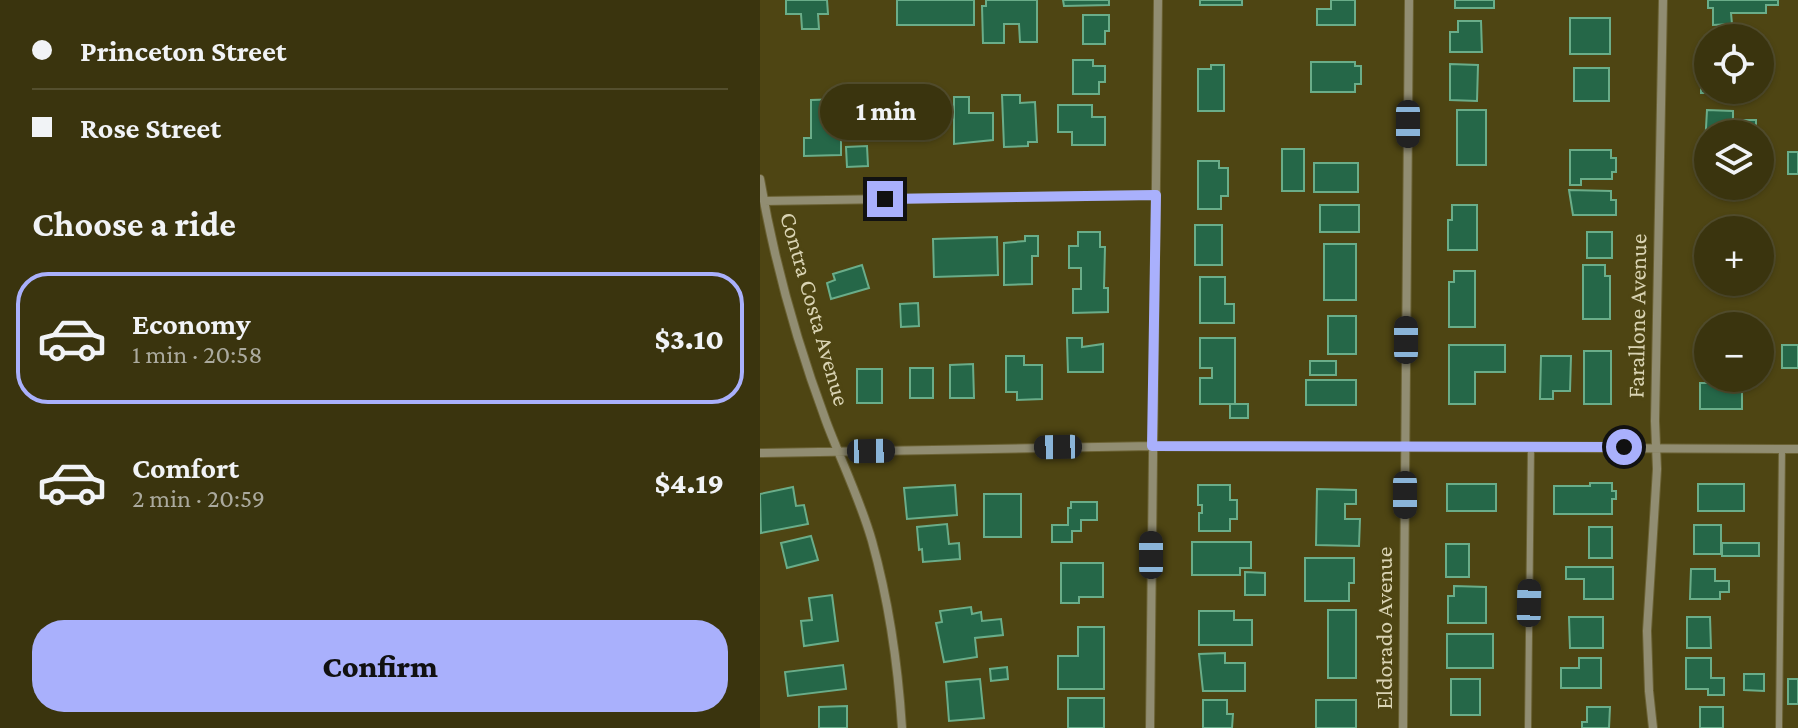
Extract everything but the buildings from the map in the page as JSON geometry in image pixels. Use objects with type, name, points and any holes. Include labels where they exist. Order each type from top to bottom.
[{"type":"street","points":[[1150,728],[1158,0]]},
{"type":"street","name":"Eldorado Avenue","points":[[1403,728],[1409,0]]},
{"type":"street","name":"Farallone Avenue","points":[[1653,728],[1647,631],[1657,469],[1663,0]]},
{"type":"street","name":"Contra Costa Avenue","points":[[760,179],[788,302],[827,422],[871,538],[896,660],[902,728]]},
{"type":"street","points":[[764,201],[1156,195]]},
{"type":"street","points":[[760,453],[1152,446],[1798,449]]},
{"type":"lane","points":[[1528,728],[1531,447]]},
{"type":"lane","points":[[1779,728],[1782,449]]},
{"type":"route","points":[[885,199],[1156,195],[1152,446],[1624,447]]}]
